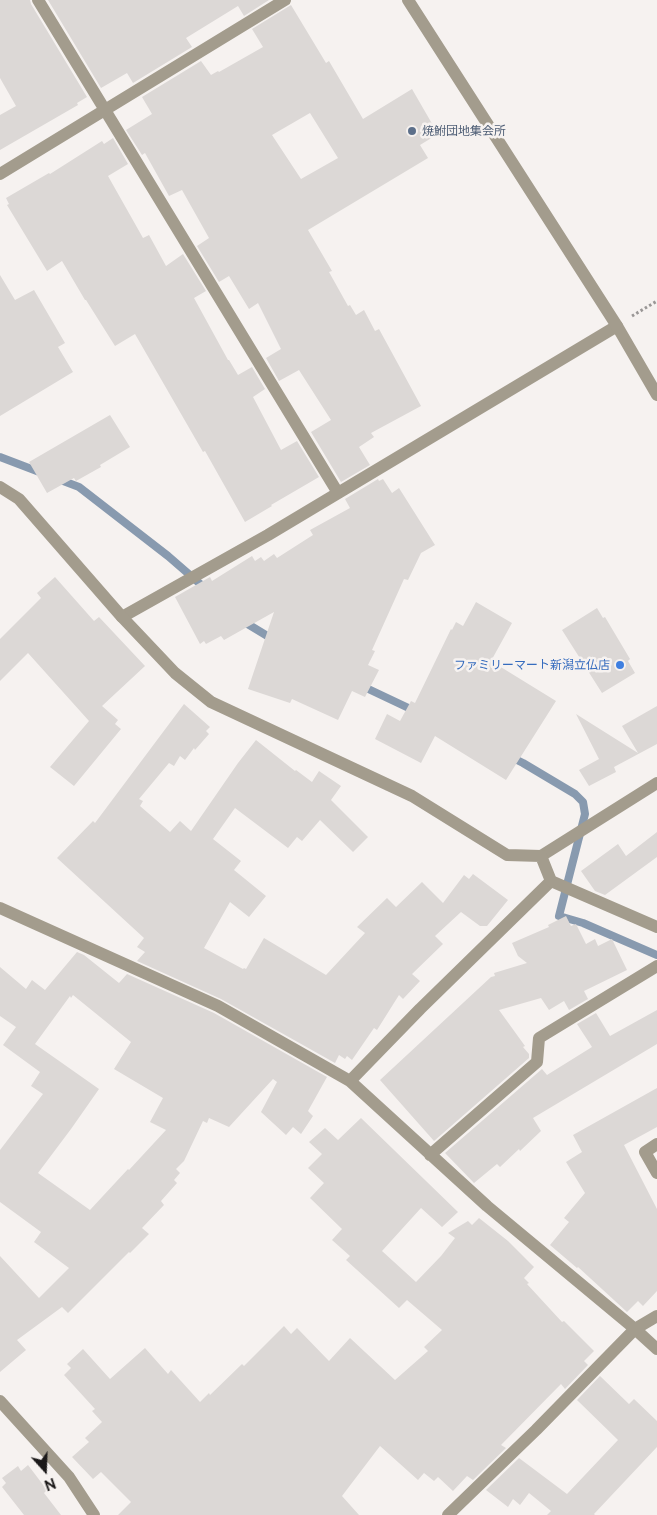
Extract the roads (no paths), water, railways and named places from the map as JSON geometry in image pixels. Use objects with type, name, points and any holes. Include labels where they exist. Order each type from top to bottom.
[{"type":"street","points":[[38,0],[338,494]]},
{"type":"street","points":[[0,174],[285,0]]},
{"type":"street","points":[[408,0],[617,326],[657,395]]},
{"type":"street","points":[[122,617],[338,494],[617,326]]},
{"type":"street","points":[[0,487],[19,499],[122,617],[175,673],[211,702],[412,796],[507,855],[541,856],[657,783]]},
{"type":"street","points":[[541,856],[551,881],[657,927]]},
{"type":"street","points":[[350,1081],[420,1009],[551,881]]},
{"type":"street","points":[[0,908],[218,1006],[350,1081],[487,1206],[657,1349]]},
{"type":"street","points":[[430,1155],[537,1062],[539,1038],[657,966]]},
{"type":"street","points":[[657,1144],[645,1152],[657,1173]]},
{"type":"street","points":[[448,1515],[536,1430],[635,1329],[657,1316]]},
{"type":"street","points":[[0,1401],[69,1477],[94,1515]]},
{"type":"waterway","points":[[0,457],[42,473]]},
{"type":"waterway","points":[[58,479],[79,487],[168,556],[206,589]]},
{"type":"waterway","points":[[241,620],[274,640]]},
{"type":"waterway","points":[[362,686],[417,712]]},
{"type":"waterway","points":[[511,757],[575,794],[583,802],[585,814],[559,916],[583,923],[657,955]]},
{"type":"place","name":"焼鮒団地集会所","points":[[412,131]]},
{"type":"place","name":"ファミリーマート新潟立仏店","points":[[620,665]]}]
